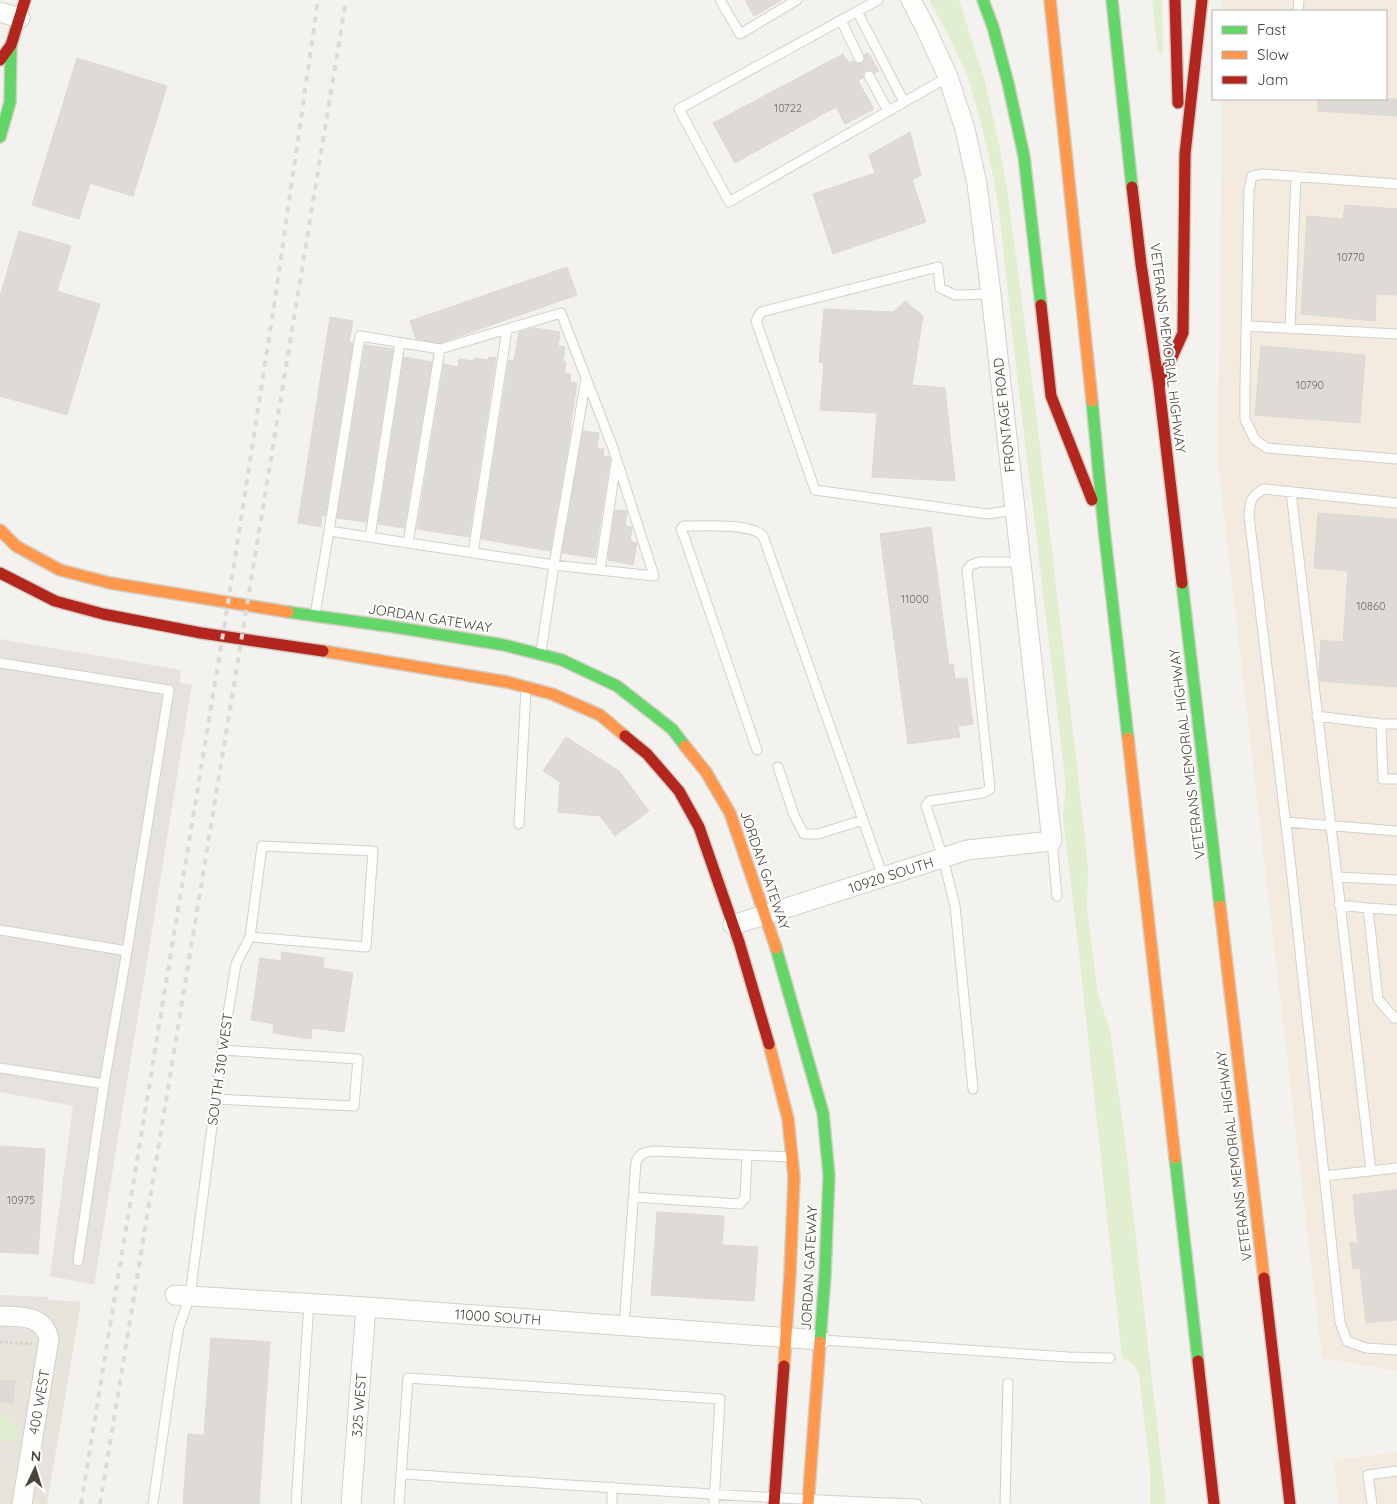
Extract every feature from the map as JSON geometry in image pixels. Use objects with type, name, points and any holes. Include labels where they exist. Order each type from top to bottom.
[{"type":"main road","points":[[0,137],[10,102],[11,45],[25,0]]},
{"type":"main road","points":[[983,0],[993,27],[1008,83],[1024,156],[1051,396],[1104,529]]},
{"type":"main road","points":[[1050,0],[1104,529],[1214,1504]]},
{"type":"main road","name":"VETERANS MEMORIAL HIGHWAY","points":[[1112,0],[1141,264],[1159,386],[1290,1504]]},
{"type":"main road","points":[[1174,0],[1177,100],[1185,154]]},
{"type":"main road","points":[[1159,386],[1183,332],[1185,154],[1201,2]]},
{"type":"main road","points":[[0,60],[11,45]]},
{"type":"main road","name":"JORDAN GATEWAY","points":[[0,530],[16,546],[60,570],[97,580],[221,602],[504,645],[562,660],[617,686],[672,729],[706,772],[730,813],[765,915],[823,1113],[829,1175],[825,1276],[809,1502]]},
{"type":"main road","points":[[6,553],[22,562]]},
{"type":"main road","points":[[36,570],[64,584],[97,580]]},
{"type":"main road","name":"JORDAN GATEWAY","points":[[0,573],[55,601],[103,614],[201,633],[306,648],[508,682],[552,694],[600,715],[648,754],[679,791],[699,827],[733,925],[772,1052],[788,1119],[794,1177],[790,1274],[774,1501]]},
{"type":"street","name":"FRONTAGE ROAD","points":[[910,0],[927,31],[948,77],[965,130],[977,184],[1052,841]]},
{"type":"street","points":[[0,12],[20,18]]},
{"type":"street","name":"10920 SOUTH","points":[[733,925],[967,850],[1052,841]]},
{"type":"street","name":"11000 SOUTH","points":[[183,1296],[366,1307],[820,1340]]},
{"type":"street","name":"325 WEST","points":[[351,1504],[366,1307]]},
{"type":"street","points":[[0,1316],[30,1318],[40,1322],[41,1337]]},
{"type":"street","name":"400 WEST","points":[[22,1504],[48,1349],[49,1339],[41,1337]]},
{"type":"lane","points":[[720,0],[740,34],[797,0]]},
{"type":"lane","points":[[878,0],[679,109],[729,202],[948,77]]},
{"type":"lane","points":[[857,11],[904,102]]},
{"type":"lane","points":[[841,20],[860,58]]},
{"type":"lane","points":[[869,76],[888,111]]},
{"type":"lane","points":[[1397,184],[1264,174],[1252,176],[1249,190],[1245,419],[1255,440],[1267,448],[1397,459]]},
{"type":"lane","points":[[1290,329],[1296,176]]},
{"type":"lane","points":[[991,294],[954,295],[940,288],[938,267],[761,312],[756,321],[815,490],[987,514],[1014,510]]},
{"type":"lane","points":[[315,616],[360,336],[440,349],[561,313],[616,459],[654,576],[554,565],[329,531]]},
{"type":"lane","points":[[1246,326],[1397,334]]},
{"type":"lane","points":[[473,553],[507,329]]},
{"type":"lane","points":[[370,537],[400,343]]},
{"type":"lane","points":[[408,543],[440,349]]},
{"type":"lane","points":[[541,655],[554,565],[586,379]]},
{"type":"lane","points":[[600,570],[616,459]]},
{"type":"lane","points":[[1397,503],[1264,489],[1254,495],[1250,504],[1249,516],[1286,822],[1340,1322],[1346,1340],[1366,1348],[1397,1350]]},
{"type":"lane","points":[[1291,492],[1371,1171]]},
{"type":"lane","points":[[757,750],[684,539],[681,529],[684,526],[747,527],[760,532],[764,536],[883,877]]},
{"type":"lane","points":[[974,1089],[955,906],[943,858],[926,806],[929,801],[983,793],[990,789],[967,570],[972,565],[980,562],[1020,562]]},
{"type":"lane","points":[[0,663],[169,690],[104,1084],[78,1261]]},
{"type":"lane","points":[[519,824],[526,686]]},
{"type":"lane","points":[[1317,716],[1381,724],[1397,724]]},
{"type":"lane","points":[[1381,724],[1383,779],[1397,779]]},
{"type":"lane","points":[[778,767],[794,815],[804,834],[818,834],[863,820]]},
{"type":"lane","points":[[1286,822],[1397,831]]},
{"type":"lane","points":[[1052,841],[1057,896]]},
{"type":"lane","name":"SOUTH 310 WEST","points":[[153,1504],[183,1296],[236,964],[250,937],[262,846],[373,851],[366,947],[250,937]]},
{"type":"lane","points":[[1337,877],[1397,880]]},
{"type":"lane","points":[[1339,905],[1397,910]]},
{"type":"lane","points":[[1368,908],[1378,999],[1394,1018],[1397,1018]]},
{"type":"lane","points":[[0,930],[127,951]]},
{"type":"lane","points":[[215,1099],[354,1106],[358,1060],[222,1050]]},
{"type":"lane","points":[[0,1068],[104,1084]]},
{"type":"lane","points":[[624,1326],[636,1162],[639,1156],[644,1152],[792,1157]]},
{"type":"lane","points":[[633,1197],[740,1204],[745,1198],[747,1155]]},
{"type":"lane","points":[[1324,1176],[1397,1168]]},
{"type":"lane","points":[[296,1504],[309,1304]]},
{"type":"lane","points":[[820,1340],[1039,1356],[1110,1358]]},
{"type":"lane","points":[[399,1504],[408,1378],[720,1399],[715,1500]]},
{"type":"lane","points":[[1005,1504],[1008,1383]]},
{"type":"lane","points":[[1372,1504],[1368,1475],[1397,1471]]},
{"type":"lane","points":[[402,1474],[612,1487],[715,1500],[917,1504]]},
{"type":"lane","points":[[612,1487],[612,1504]]},
{"type":"path","points":[[0,1342],[41,1337]]},
{"type":"shaded area","points":[[1222,0],[1397,0],[1397,1371],[1322,1358],[1218,464],[1222,100],[1387,100],[1387,10],[1222,10]]},
{"type":"shaded area","points":[[0,639],[181,670],[181,683],[192,685],[94,1285],[50,1276],[73,1106],[0,1092]]},
{"type":"shaded area","points":[[0,1295],[48,1297],[47,1312],[0,1308]]},
{"type":"shaded area","points":[[0,1296],[81,1302],[47,1504],[0,1504]]},
{"type":"shaded area","points":[[0,1326],[25,1328],[25,1341],[0,1340]]},
{"type":"shaded area","points":[[42,1439],[55,1441],[48,1490],[35,1488]]},
{"type":"shaded area","points":[[1397,1452],[1397,1504],[1339,1504],[1334,1460]]},
{"type":"green space","points":[[929,0],[959,0],[985,82],[1008,194],[1034,396],[1080,792],[1088,867],[1087,908],[1098,994],[1110,1030],[1124,1132],[1166,1504],[1150,1504],[1150,1470],[1139,1375],[1133,1364],[1122,1358],[1063,819],[1066,786],[1000,218],[994,180],[968,77],[951,40]]},
{"type":"green space","points":[[1152,0],[1162,0],[1163,53],[1158,53]]},
{"type":"green space","points":[[5,1414],[15,1427],[17,1433],[16,1442],[0,1440],[0,1415]]},
{"type":"building","points":[[745,0],[782,0],[754,16]]},
{"type":"building","points":[[868,53],[879,71],[874,73],[872,70],[866,70],[863,73],[863,78],[858,81],[874,109],[845,124],[836,107],[735,163],[713,123],[843,54],[849,63],[853,61],[859,64],[864,62],[864,55]]},
{"type":"building","points":[[77,58],[167,86],[133,196],[90,183],[79,219],[32,205]]},
{"type":"building","points":[[1397,99],[1397,116],[1318,111],[1318,100]]},
{"type":"building","points":[[910,132],[921,175],[912,180],[926,222],[833,254],[813,194],[875,173],[869,155]]},
{"type":"building","points":[[1345,205],[1397,209],[1397,295],[1376,294],[1375,321],[1301,314],[1307,216],[1343,219]]},
{"type":"building","points":[[19,231],[71,246],[57,291],[100,304],[67,415],[0,396],[0,296]]},
{"type":"building","points":[[567,267],[577,295],[440,343],[416,339],[410,321]]},
{"type":"building","points":[[905,301],[923,316],[912,385],[945,388],[955,481],[872,477],[877,413],[820,410],[824,363],[819,362],[824,309],[893,312]]},
{"type":"building","points":[[330,317],[353,321],[349,342],[353,343],[325,516],[322,515],[321,527],[298,523]]},
{"type":"building","points":[[534,328],[560,332],[558,346],[565,347],[563,362],[566,362],[564,373],[571,374],[570,382],[577,383],[550,551],[481,539],[509,360],[514,361],[519,332]]},
{"type":"building","points":[[365,345],[393,349],[366,522],[337,518]]},
{"type":"building","points":[[1261,346],[1365,355],[1360,423],[1255,415]]},
{"type":"building","points":[[404,357],[432,362],[404,528],[378,524]]},
{"type":"building","points":[[489,357],[496,358],[469,537],[417,529],[444,364],[458,367],[459,359],[474,361],[474,358],[488,360]]},
{"type":"building","points":[[583,431],[599,433],[597,448],[604,449],[603,456],[610,459],[595,558],[562,553]]},
{"type":"building","points":[[615,510],[627,511],[625,526],[632,527],[630,541],[637,543],[633,565],[608,560]]},
{"type":"building","points":[[1318,513],[1397,519],[1397,687],[1320,681],[1321,640],[1343,642],[1348,571],[1314,568]]},
{"type":"building","points":[[931,527],[949,665],[953,664],[955,679],[967,678],[973,724],[958,726],[960,737],[908,744],[880,534]]},
{"type":"building","points":[[566,737],[619,771],[649,811],[615,836],[600,816],[558,812],[560,782],[543,771]]},
{"type":"building","points":[[282,952],[324,958],[323,968],[353,973],[344,1032],[312,1028],[311,1039],[273,1033],[274,1024],[251,1020],[260,958],[281,961]]},
{"type":"building","points":[[0,1146],[45,1149],[38,1254],[0,1252]]},
{"type":"building","points":[[1397,1190],[1397,1320],[1366,1323],[1360,1268],[1353,1269],[1350,1243],[1358,1243],[1353,1195]]},
{"type":"building","points":[[657,1212],[724,1216],[722,1245],[758,1247],[754,1301],[651,1295]]},
{"type":"building","points":[[211,1338],[270,1342],[259,1504],[183,1504],[188,1434],[204,1435]]},
{"type":"building","points":[[0,1380],[15,1381],[13,1403],[0,1402]]},
{"type":"railway","points":[[81,1504],[228,603],[274,306],[318,0]]},
{"type":"railway","points":[[100,1504],[346,0]]},
{"type":"traffic: fast","points":[[983,0],[993,27],[1008,83],[1024,156],[1041,305]]},
{"type":"traffic: fast","points":[[1112,0],[1132,187]]},
{"type":"traffic: fast","points":[[0,137],[10,102],[11,45]]},
{"type":"traffic: fast","points":[[1092,401],[1104,529],[1128,738]]},
{"type":"traffic: fast","points":[[1182,583],[1220,906]]},
{"type":"traffic: fast","points":[[288,612],[504,645],[562,660],[617,686],[672,729],[685,746]]},
{"type":"traffic: fast","points":[[776,948],[823,1113],[829,1175],[820,1342]]},
{"type":"traffic: fast","points":[[1175,1158],[1198,1361]]},
{"type":"traffic: slow","points":[[1050,0],[1092,401]]},
{"type":"traffic: slow","points":[[0,530],[16,546],[60,570],[110,583],[288,612]]},
{"type":"traffic: slow","points":[[323,651],[507,682],[552,694],[600,715],[625,736]]},
{"type":"traffic: slow","points":[[1128,738],[1175,1158]]},
{"type":"traffic: slow","points":[[685,746],[706,772],[730,813],[776,948]]},
{"type":"traffic: slow","points":[[1220,906],[1264,1278]]},
{"type":"traffic: slow","points":[[769,1044],[788,1119],[794,1177],[784,1366]]},
{"type":"traffic: slow","points":[[808,1504],[820,1342]]},
{"type":"traffic: jam","points":[[0,60],[11,45],[25,0]]},
{"type":"traffic: jam","points":[[1175,0],[1178,103]]},
{"type":"traffic: jam","points":[[1159,386],[1183,333],[1185,154],[1202,0]]},
{"type":"traffic: jam","points":[[1132,187],[1159,386],[1182,583]]},
{"type":"traffic: jam","points":[[1041,305],[1051,396],[1092,500]]},
{"type":"traffic: jam","points":[[0,573],[55,601],[103,614],[201,633],[323,651]]},
{"type":"traffic: jam","points":[[625,736],[647,754],[679,791],[699,827],[739,942],[769,1044]]},
{"type":"traffic: jam","points":[[1264,1278],[1290,1504]]},
{"type":"traffic: jam","points":[[1198,1361],[1214,1504]]},
{"type":"traffic: jam","points":[[774,1504],[784,1366]]}]
